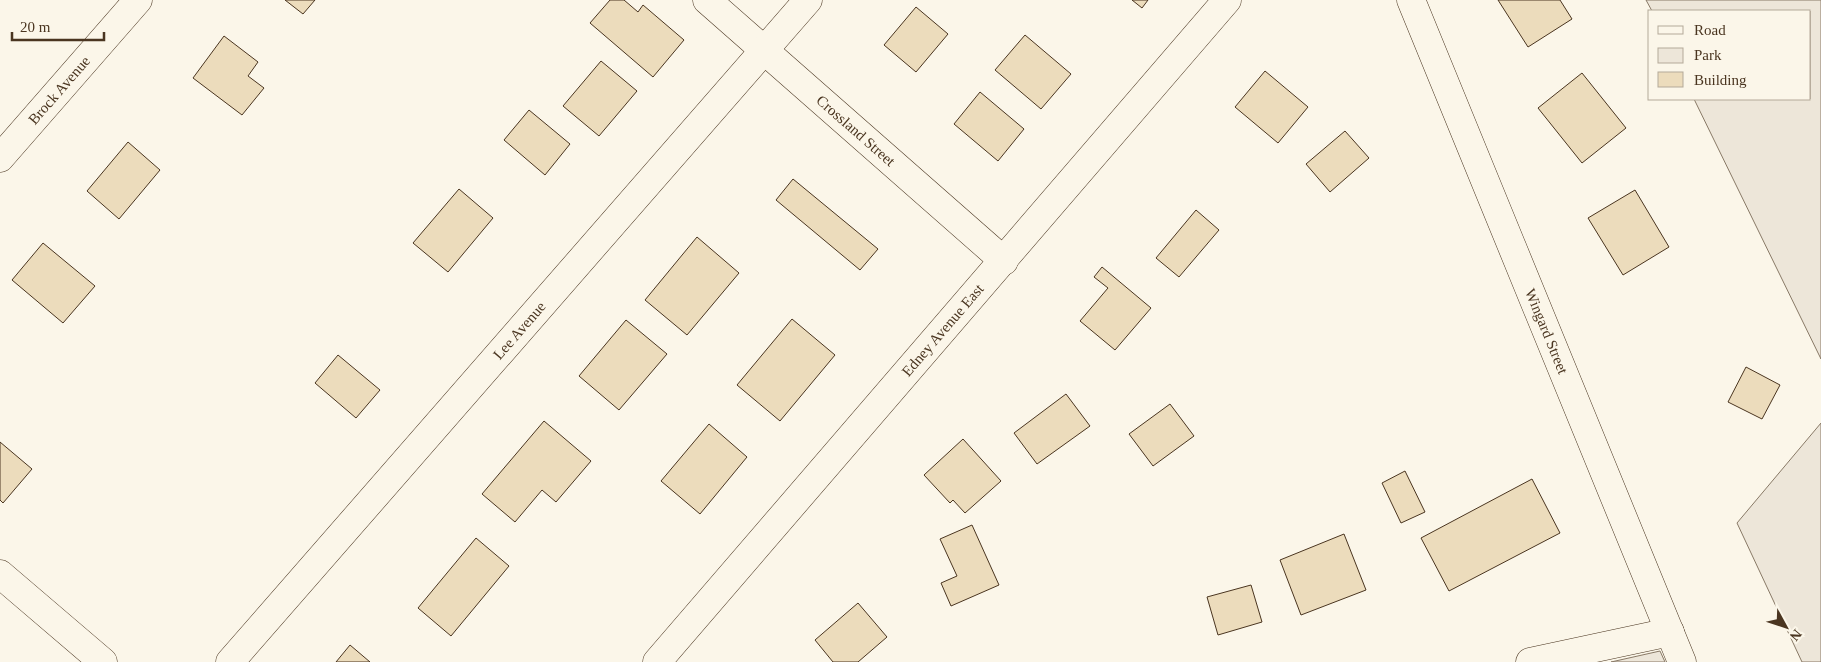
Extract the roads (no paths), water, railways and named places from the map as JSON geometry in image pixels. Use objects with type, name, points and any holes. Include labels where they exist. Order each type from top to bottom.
[{"type":"street","name":"Brock Avenue","points":[[0,158],[138,0]]},
{"type":"street","name":"Crossland Street","points":[[707,0],[1004,261]]},
{"type":"street","name":"Lee Avenue","points":[[230,662],[808,0]]},
{"type":"street","name":"Edney Avenue East","points":[[658,662],[1228,0]]},
{"type":"street","name":"Wingard Street","points":[[1410,0],[1682,662]]},
{"type":"street","points":[[0,574],[103,662]]},
{"type":"street","points":[[1530,662],[1670,632]]}]
